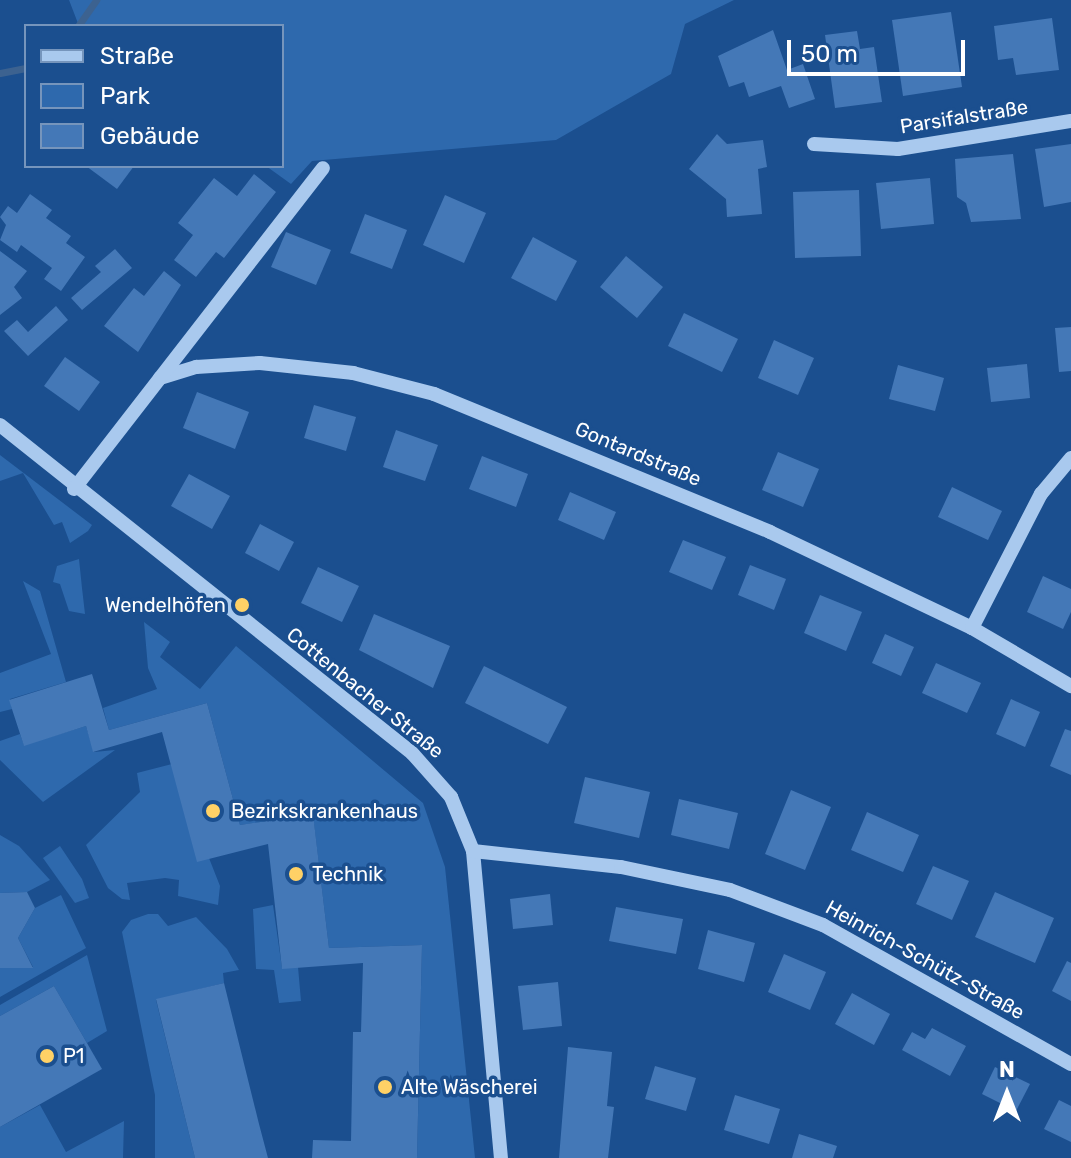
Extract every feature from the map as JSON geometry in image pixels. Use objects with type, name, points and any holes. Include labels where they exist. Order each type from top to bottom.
[{"type":"street","name":"Parsifalstraße","points":[[814,144],[898,149],[1071,121]]},
{"type":"street","points":[[0,425],[74,489],[323,168]]},
{"type":"street","name":"Gontardstraße","points":[[160,378],[196,367],[260,363],[353,373],[434,394],[770,532],[972,628],[1071,686]]},
{"type":"street","points":[[972,628],[1041,494],[1071,458]]},
{"type":"street","name":"Cottenbacher Straße","points":[[74,489],[412,753],[451,797],[473,851],[501,1158]]},
{"type":"street","name":"Heinrich-Schütz-Straße","points":[[473,851],[621,867],[730,890],[823,925],[1071,1064]]},
{"type":"green space","points":[[69,0],[734,0],[685,24],[671,74],[556,140],[312,161],[291,184],[269,168],[284,168],[284,24],[78,24]]},
{"type":"green space","points":[[0,455],[92,525],[88,531],[70,543],[62,522],[54,525],[23,473],[0,481]]},
{"type":"green space","points":[[79,559],[85,614],[69,611],[60,584],[53,582],[57,566]]},
{"type":"green space","points":[[23,581],[40,591],[66,682],[10,699],[12,709],[0,712],[0,673],[51,654]]},
{"type":"green space","points":[[144,622],[170,642],[160,657],[200,689],[236,646],[423,803],[445,867],[475,1158],[417,1158],[422,945],[329,948],[313,815],[240,825],[207,703],[109,730],[103,708],[157,689],[148,668]]},
{"type":"green space","points":[[86,726],[94,752],[115,750],[43,802],[0,760],[0,741],[20,734],[24,745]]},
{"type":"green space","points":[[172,764],[220,886],[218,905],[178,896],[179,880],[165,878],[127,883],[130,900],[122,899],[108,888],[86,845],[140,792],[137,773]]},
{"type":"green space","points":[[0,835],[19,846],[50,880],[27,892],[0,893]]},
{"type":"green space","points":[[60,846],[82,879],[89,898],[75,903],[43,858]]},
{"type":"green space","points":[[61,895],[86,948],[0,997],[0,968],[33,967],[18,938],[35,908]]},
{"type":"green space","points":[[273,905],[282,968],[298,967],[301,1001],[279,1003],[274,970],[256,969],[253,909]]},
{"type":"green space","points":[[158,914],[168,926],[196,917],[227,949],[239,970],[223,973],[224,983],[156,1000],[195,1158],[155,1158],[155,1095],[122,932],[131,920]]},
{"type":"green space","points":[[87,955],[107,1031],[87,1043],[54,986],[0,1016],[0,1005]]},
{"type":"green space","points":[[40,1105],[66,1152],[124,1121],[123,1158],[0,1158],[0,1127]]},
{"type":"building","points":[[951,12],[962,87],[903,96],[892,20]]},
{"type":"building","points":[[1052,18],[1059,70],[1016,75],[1013,58],[998,60],[994,26]]},
{"type":"building","points":[[773,30],[787,70],[803,64],[815,99],[789,108],[781,86],[749,97],[744,82],[729,87],[718,56]]},
{"type":"building","points":[[857,31],[860,49],[874,47],[882,102],[835,108],[825,35]]},
{"type":"building","points":[[717,134],[727,144],[763,140],[767,167],[758,169],[762,214],[727,217],[726,199],[689,169]]},
{"type":"building","points":[[1071,144],[1071,202],[1044,207],[1035,149]]},
{"type":"building","points":[[1013,154],[1021,219],[971,222],[966,203],[957,197],[955,159]]},
{"type":"building","points":[[89,168],[133,168],[117,189]]},
{"type":"building","points":[[254,174],[276,192],[224,258],[216,252],[196,277],[174,260],[193,235],[178,223],[214,178],[237,196]]},
{"type":"building","points":[[930,178],[934,224],[881,229],[876,183]]},
{"type":"building","points":[[859,190],[861,256],[795,258],[793,192]]},
{"type":"building","points":[[30,194],[52,210],[46,218],[71,236],[66,243],[85,257],[61,291],[44,279],[52,268],[21,245],[17,252],[0,240],[6,225],[0,217],[8,206],[17,213]]},
{"type":"building","points":[[445,195],[486,213],[464,263],[423,245]]},
{"type":"building","points":[[365,214],[407,230],[392,269],[350,253]]},
{"type":"building","points":[[286,232],[331,250],[316,285],[271,267]]},
{"type":"building","points":[[533,237],[577,261],[556,301],[511,278]]},
{"type":"building","points":[[115,249],[132,268],[82,310],[71,298],[101,272],[95,266]]},
{"type":"building","points":[[0,251],[27,271],[14,287],[22,298],[0,315]]},
{"type":"building","points":[[626,256],[663,287],[637,318],[600,287]]},
{"type":"building","points":[[164,271],[181,285],[138,352],[104,326],[134,288],[144,296]]},
{"type":"building","points":[[56,306],[68,320],[28,356],[4,331],[17,320],[28,332]]},
{"type":"building","points":[[684,313],[738,339],[722,372],[668,346]]},
{"type":"building","points":[[1071,327],[1071,371],[1059,372],[1055,328]]},
{"type":"building","points":[[774,340],[814,358],[798,395],[758,378]]},
{"type":"building","points":[[65,357],[100,382],[79,411],[44,386]]},
{"type":"building","points":[[1027,364],[1030,398],[991,402],[987,368]]},
{"type":"building","points":[[898,365],[944,378],[935,411],[889,399]]},
{"type":"building","points":[[197,392],[249,412],[235,449],[183,428]]},
{"type":"building","points":[[314,405],[356,417],[346,451],[304,438]]},
{"type":"building","points":[[396,430],[438,445],[425,481],[383,467]]},
{"type":"building","points":[[778,452],[819,469],[803,507],[762,490]]},
{"type":"building","points":[[482,456],[528,474],[516,507],[469,489]]},
{"type":"building","points":[[189,474],[230,496],[212,529],[171,506]]},
{"type":"building","points":[[952,487],[1002,511],[988,540],[938,517]]},
{"type":"building","points":[[570,492],[616,512],[604,540],[558,520]]},
{"type":"building","points":[[260,524],[294,542],[279,571],[245,553]]},
{"type":"building","points":[[683,540],[726,557],[712,590],[669,572]]},
{"type":"building","points":[[750,565],[786,579],[774,610],[738,595]]},
{"type":"building","points":[[318,567],[359,586],[342,622],[301,603]]},
{"type":"building","points":[[1043,576],[1071,589],[1071,612],[1063,629],[1027,612]]},
{"type":"building","points":[[820,595],[862,612],[846,651],[804,633]]},
{"type":"building","points":[[374,614],[450,646],[433,688],[359,650]]},
{"type":"building","points":[[885,634],[914,647],[901,676],[872,663]]},
{"type":"building","points":[[936,663],[981,683],[967,713],[922,693]]},
{"type":"building","points":[[484,666],[567,707],[548,744],[465,703]]},
{"type":"building","points":[[92,674],[109,730],[207,703],[240,825],[313,814],[329,948],[422,945],[417,1158],[312,1158],[313,1140],[351,1141],[353,1032],[361,1032],[363,963],[282,969],[268,844],[197,862],[162,732],[93,752],[86,726],[24,746],[9,700]]},
{"type":"building","points":[[1011,699],[1040,712],[1025,747],[996,734]]},
{"type":"building","points":[[1065,729],[1071,731],[1071,775],[1050,766]]},
{"type":"building","points":[[585,777],[650,792],[639,838],[574,823]]},
{"type":"building","points":[[791,790],[831,807],[805,870],[765,854]]},
{"type":"building","points":[[679,799],[738,813],[729,849],[671,835]]},
{"type":"building","points":[[867,812],[919,835],[903,872],[851,850]]},
{"type":"building","points":[[933,866],[969,881],[952,920],[916,904]]},
{"type":"building","points":[[27,892],[35,908],[18,938],[33,968],[0,968],[0,893]]},
{"type":"building","points":[[995,892],[1054,918],[1035,963],[975,937]]},
{"type":"building","points":[[550,894],[553,925],[513,929],[510,899]]},
{"type":"building","points":[[616,907],[683,919],[676,954],[609,941]]},
{"type":"building","points":[[708,930],[755,943],[744,982],[698,969]]},
{"type":"building","points":[[784,954],[826,972],[810,1010],[768,992]]},
{"type":"building","points":[[1067,961],[1071,963],[1071,1001],[1052,991]]},
{"type":"building","points":[[558,982],[562,1026],[523,1030],[518,986]]},
{"type":"building","points":[[224,983],[268,1158],[195,1158],[156,999]]},
{"type":"building","name":"P1","points":[[54,986],[102,1069],[0,1127],[0,1016]]},
{"type":"building","points":[[852,993],[890,1014],[874,1045],[835,1024]]},
{"type":"building","points":[[932,1028],[966,1046],[950,1076],[902,1050],[912,1032],[925,1039]]},
{"type":"building","points":[[568,1047],[612,1052],[607,1106],[614,1107],[608,1158],[559,1158]]},
{"type":"building","points":[[655,1066],[696,1078],[686,1111],[645,1099]]},
{"type":"building","points":[[995,1067],[1030,1084],[1016,1111],[982,1094]]},
{"type":"building","points":[[735,1095],[780,1109],[769,1144],[724,1130]]},
{"type":"building","points":[[1059,1100],[1071,1106],[1071,1142],[1044,1129]]},
{"type":"building","points":[[799,1134],[837,1146],[833,1158],[792,1158]]},
{"type":"waterway","points":[[79,24],[96,0]]},
{"type":"waterway","points":[[0,73],[24,68]]},
{"type":"place","name":"Wendelhöfen","points":[[242,605]]},
{"type":"place","name":"Bezirkskrankenhaus","points":[[213,811]]},
{"type":"place","name":"Technik","points":[[296,874]]},
{"type":"place","name":"P1","points":[[47,1056]]},
{"type":"place","name":"Alte Wäscherei","points":[[385,1087]]}]
